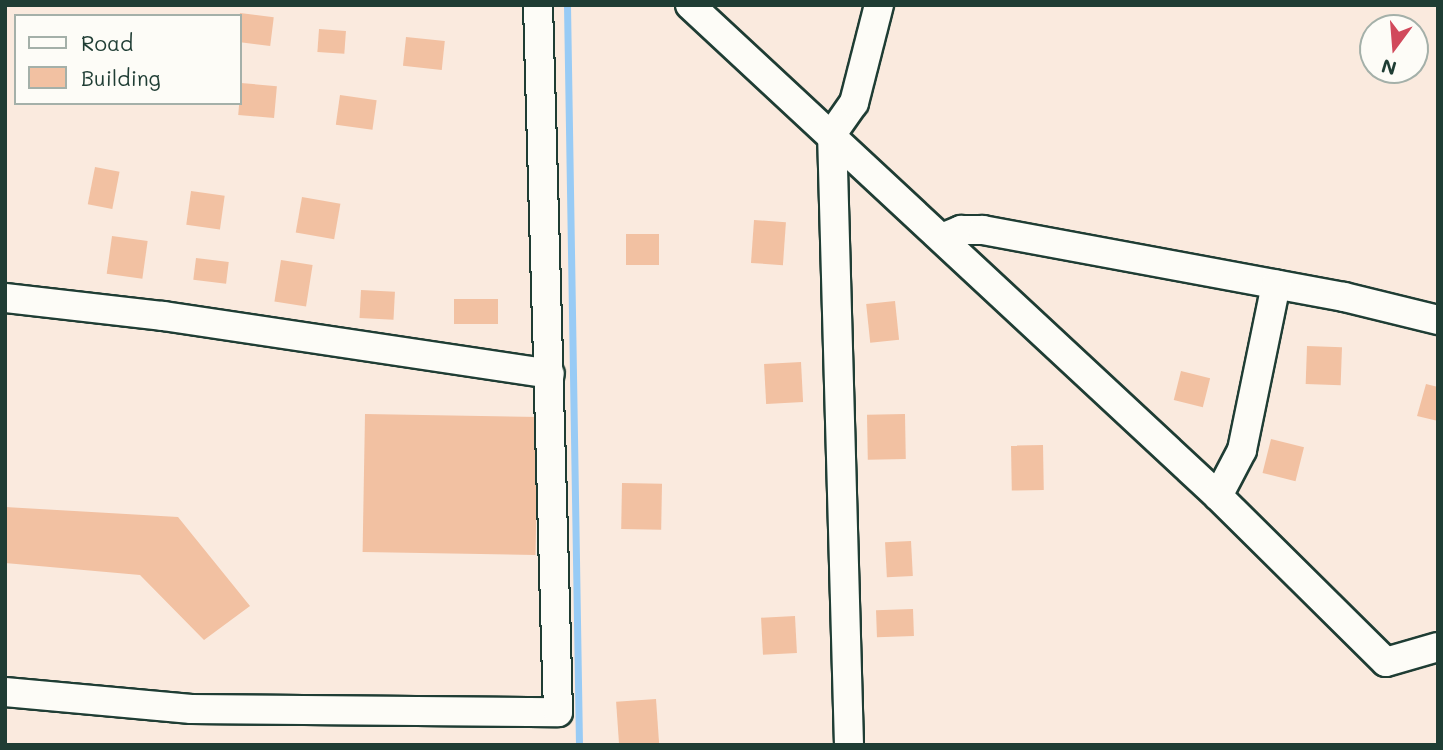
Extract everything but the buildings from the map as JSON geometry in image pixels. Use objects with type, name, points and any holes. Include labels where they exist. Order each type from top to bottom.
[{"type":"street","points":[[5,692],[191,709],[558,712],[538,5]]},
{"type":"street","points":[[690,5],[832,134],[1218,496],[1386,663],[1438,647]]},
{"type":"street","points":[[849,745],[832,134],[854,103],[879,5]]},
{"type":"street","points":[[942,237],[972,229],[1276,284],[1438,320]]},
{"type":"street","points":[[1218,496],[1242,450],[1276,284]]},
{"type":"street","points":[[5,298],[163,316],[550,374]]},
{"type":"waterway","points":[[567,5],[579,745]]}]
